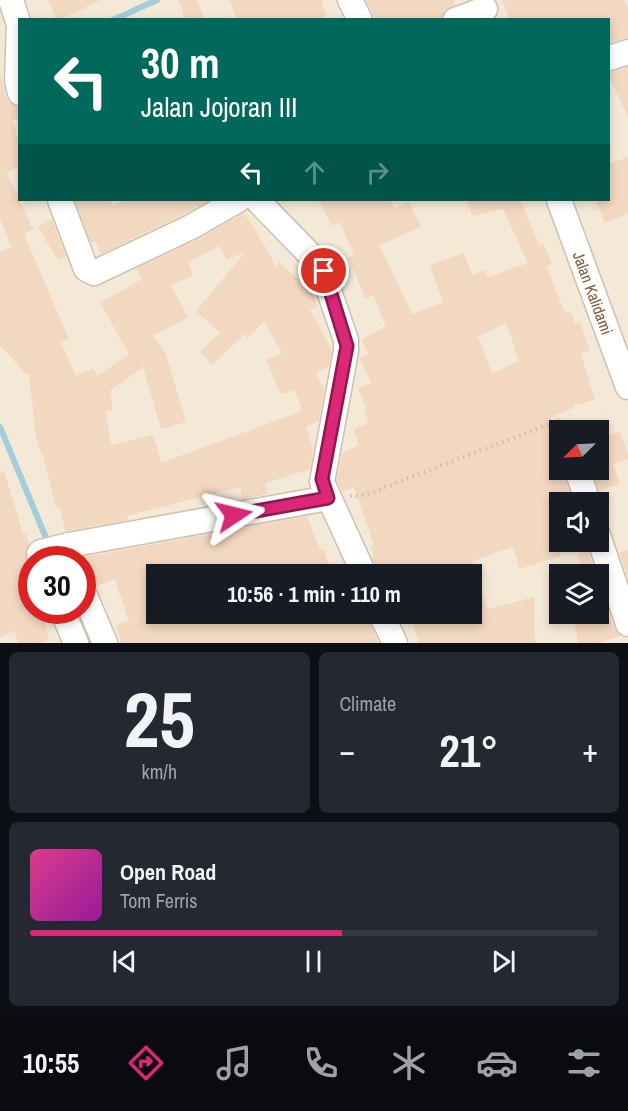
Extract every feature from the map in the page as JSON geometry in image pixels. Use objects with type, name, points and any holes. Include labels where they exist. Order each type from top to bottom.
[{"type":"street","points":[[11,0],[18,24]]},
{"type":"street","points":[[350,0],[359,18]]},
{"type":"street","points":[[460,18],[485,9]]},
{"type":"street","points":[[610,58],[628,52]]},
{"type":"street","points":[[60,201],[86,269],[94,273],[191,227],[236,201]]},
{"type":"street","points":[[257,201],[321,265],[346,340],[346,351],[322,479],[328,498],[359,564]]},
{"type":"street","name":"Jalan Kalidami","points":[[559,201],[628,387]]},
{"type":"street","points":[[87,546],[328,498]]},
{"type":"street","points":[[604,552],[628,624]]},
{"type":"street","points":[[96,622],[105,643]]},
{"type":"street","points":[[68,624],[76,643]]},
{"type":"street","points":[[386,624],[395,643]]},
{"type":"path","points":[[328,498],[365,495],[549,425]]},
{"type":"shaded area","points":[[0,0],[628,0],[628,643],[0,643]]},
{"type":"building","points":[[48,0],[101,0],[63,18],[56,18]]},
{"type":"building","points":[[179,0],[197,0],[204,18],[184,18]]},
{"type":"building","points":[[230,0],[321,0],[326,16],[322,18],[236,18]]},
{"type":"building","points":[[366,0],[453,0],[455,5],[444,10],[442,18],[375,18]]},
{"type":"building","points":[[502,0],[624,0],[628,9],[628,38],[610,43],[610,18],[509,18]]},
{"type":"building","points":[[628,67],[628,117],[610,79],[610,72]]},
{"type":"building","points":[[0,72],[6,97],[18,108],[18,118],[12,121],[18,139],[18,167],[7,172],[18,201],[20,201],[33,229],[24,234],[69,339],[61,342],[76,376],[94,368],[97,376],[129,354],[100,303],[142,279],[137,268],[197,240],[244,213],[276,267],[279,263],[311,290],[318,307],[310,310],[332,350],[329,366],[316,373],[324,390],[319,421],[306,427],[313,450],[310,469],[266,483],[268,494],[243,499],[240,487],[127,516],[128,520],[65,531],[60,507],[56,508],[42,452],[40,453],[35,430],[29,373],[26,374],[0,345],[0,252],[11,247],[0,218]],"holes":[[[219,246],[227,260],[245,252],[196,311],[220,333],[200,352],[212,365],[245,334],[248,338],[264,321],[282,353],[266,360],[281,394],[295,390],[302,411],[161,463],[153,435],[111,445],[106,411],[113,410],[110,391],[143,367],[161,429],[186,422],[166,354],[153,336],[188,317],[171,285],[193,275],[188,263]]]},
{"type":"building","points":[[628,157],[628,213],[605,223],[596,202],[610,201],[610,164]]},
{"type":"building","points":[[75,201],[111,201],[113,205],[123,201],[208,201],[101,254],[95,241],[91,243]]},
{"type":"building","points":[[320,201],[390,201],[394,209],[409,202],[421,227],[379,245],[412,314],[443,302],[430,265],[464,253],[472,275],[485,270],[487,277],[528,263],[503,209],[472,216],[467,201],[520,201],[540,246],[544,244],[552,264],[546,266],[565,313],[571,311],[575,324],[580,322],[590,351],[581,354],[595,400],[574,405],[575,407],[549,420],[549,480],[566,480],[570,492],[549,492],[549,552],[560,552],[560,556],[520,569],[513,547],[472,561],[473,564],[374,564],[371,546],[374,545],[354,487],[342,492],[337,480],[342,454],[359,445],[353,429],[369,423],[364,411],[367,410],[358,388],[371,383],[360,358],[369,354],[361,340],[386,326],[373,295],[365,299],[349,257],[354,255],[340,222],[332,226]],"holes":[[[506,323],[519,361],[492,373],[478,336]]]},
{"type":"building","points":[[52,220],[66,256],[58,260],[38,227]]},
{"type":"building","points":[[620,432],[628,459],[613,464],[620,484],[599,491],[595,480],[609,480],[609,435]]},
{"type":"building","points":[[4,471],[23,534],[26,533],[29,544],[18,546],[18,624],[45,624],[49,640],[39,643],[18,643],[15,631],[0,637],[0,472]]},
{"type":"building","points":[[307,516],[320,550],[324,549],[328,564],[146,564],[146,624],[371,624],[378,643],[121,643],[116,625],[129,621],[115,579],[96,586],[96,555]]},
{"type":"building","points":[[628,550],[628,579],[619,552]]},
{"type":"building","points":[[588,552],[593,564],[580,564],[577,554]]},
{"type":"building","points":[[482,593],[487,609],[534,597],[535,643],[419,643],[413,625],[482,624]]},
{"type":"building","points":[[609,614],[614,629],[621,636],[597,643],[578,643],[575,624],[609,624]]},
{"type":"waterway","points":[[117,18],[157,0]]},
{"type":"waterway","points":[[0,427],[49,545]]},
{"type":"waterway","points":[[82,624],[89,643]]},
{"type":"route","points":[[234,515],[328,498],[322,479],[347,346],[324,271]]}]
